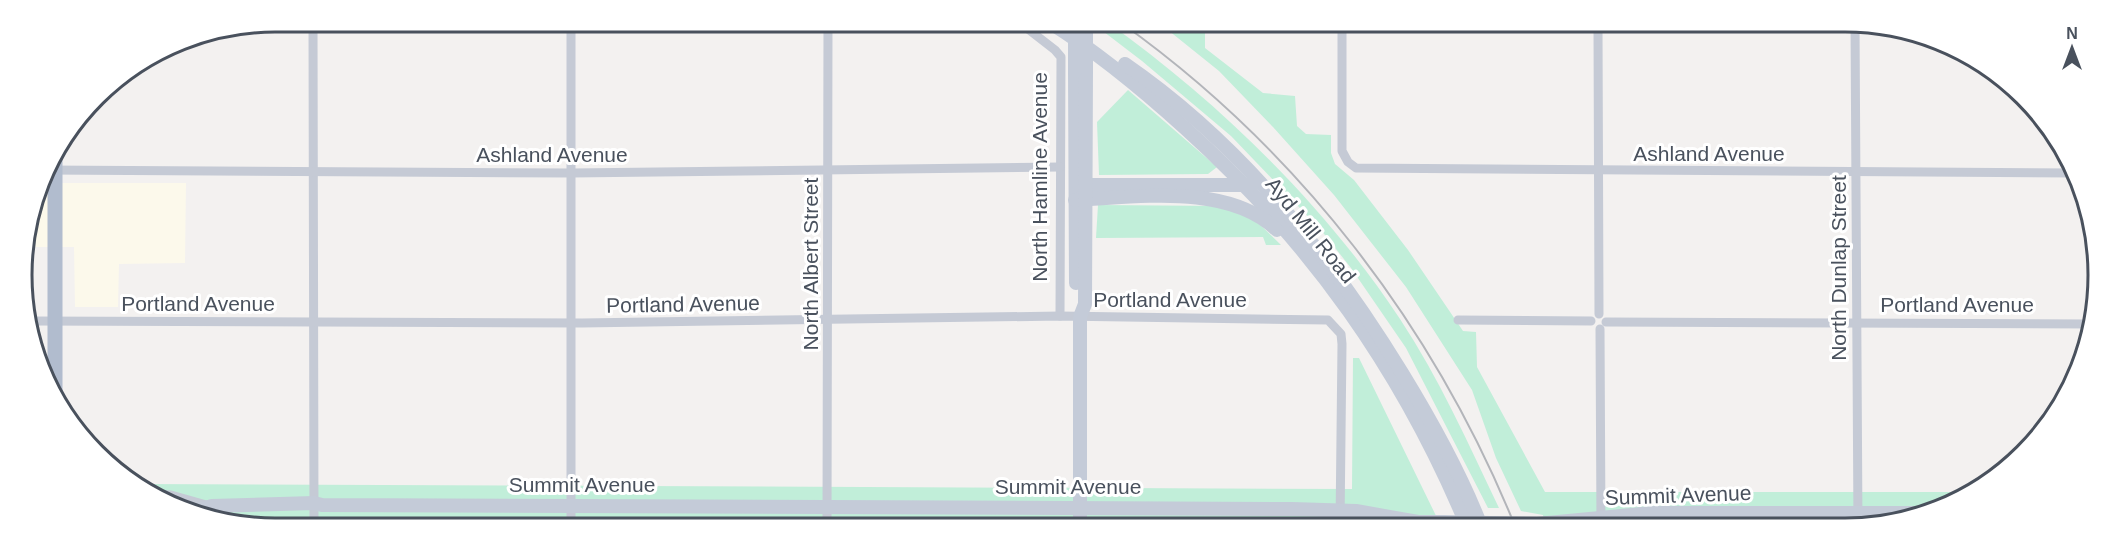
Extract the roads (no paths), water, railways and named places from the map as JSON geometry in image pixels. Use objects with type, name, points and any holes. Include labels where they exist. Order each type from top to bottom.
[{"type":"main road","points":[[50,181],[55,378]]},
{"type":"street","points":[[313,32],[314,518]]},
{"type":"street","points":[[571,518],[572,32]]},
{"type":"street","name":"North Albert Street","points":[[827,518],[828,32]]},
{"type":"street","name":"North Hamline Avenue","points":[[1032,32],[1055,50],[1060,57],[1060,316]]},
{"type":"street","name":"Ayd Mill Road","points":[[1064,32],[1126,75],[1254,187],[1289,214],[1365,313],[1428,416],[1478,518]]},
{"type":"street","name":"North Hamline Avenue","points":[[1076,32],[1081,70]]},
{"type":"street","name":"Ayd Mill Road","points":[[1078,32],[1140,75],[1237,158],[1254,187],[1328,281],[1373,345],[1412,409],[1463,518]]},
{"type":"street","name":"North Hamline Avenue","points":[[1080,518],[1080,317],[1076,305],[1081,192],[1081,70],[1085,32]]},
{"type":"street","name":"Ashland Avenue","points":[[1342,32],[1342,152],[1348,162],[1356,168],[1370,170],[2066,173]]},
{"type":"street","points":[[1598,32],[1599,314]]},
{"type":"street","name":"North Dunlap Street","points":[[1855,32],[1858,517]]},
{"type":"street","name":"Ashland Avenue","points":[[56,170],[572,173],[1060,167]]},
{"type":"street","points":[[1081,192],[1254,187]]},
{"type":"street","points":[[1081,192],[1195,197],[1240,195],[1254,187]]},
{"type":"street","points":[[1195,197],[1233,203],[1256,213],[1276,229],[1328,281]]},
{"type":"street","points":[[1591,321],[1594,315],[1604,316],[1601,518]]},
{"type":"street","name":"Portland Avenue","points":[[36,321],[572,323],[1060,316],[1316,318],[1328,320],[1341,334],[1340,511]]},
{"type":"street","points":[[1458,320],[1591,321]]},
{"type":"street","points":[[1591,321],[1594,327],[1603,325]]},
{"type":"street","name":"Portland Avenue","points":[[1603,325],[1856,322],[2083,324]]},
{"type":"street","name":"Summit Avenue","points":[[177,497],[212,506]]},
{"type":"street","name":"Summit Avenue","points":[[207,508],[314,502],[322,505],[1080,508],[1340,511],[1390,518]]},
{"type":"street","points":[[1340,511],[1340,518]]},
{"type":"street","name":"Summit Avenue","points":[[1624,518],[1652,513],[1824,518]]},
{"type":"railway","points":[[1133,32],[1184,72],[1245,126],[1301,184],[1353,246],[1401,311],[1444,380],[1482,452],[1511,518]]}]
